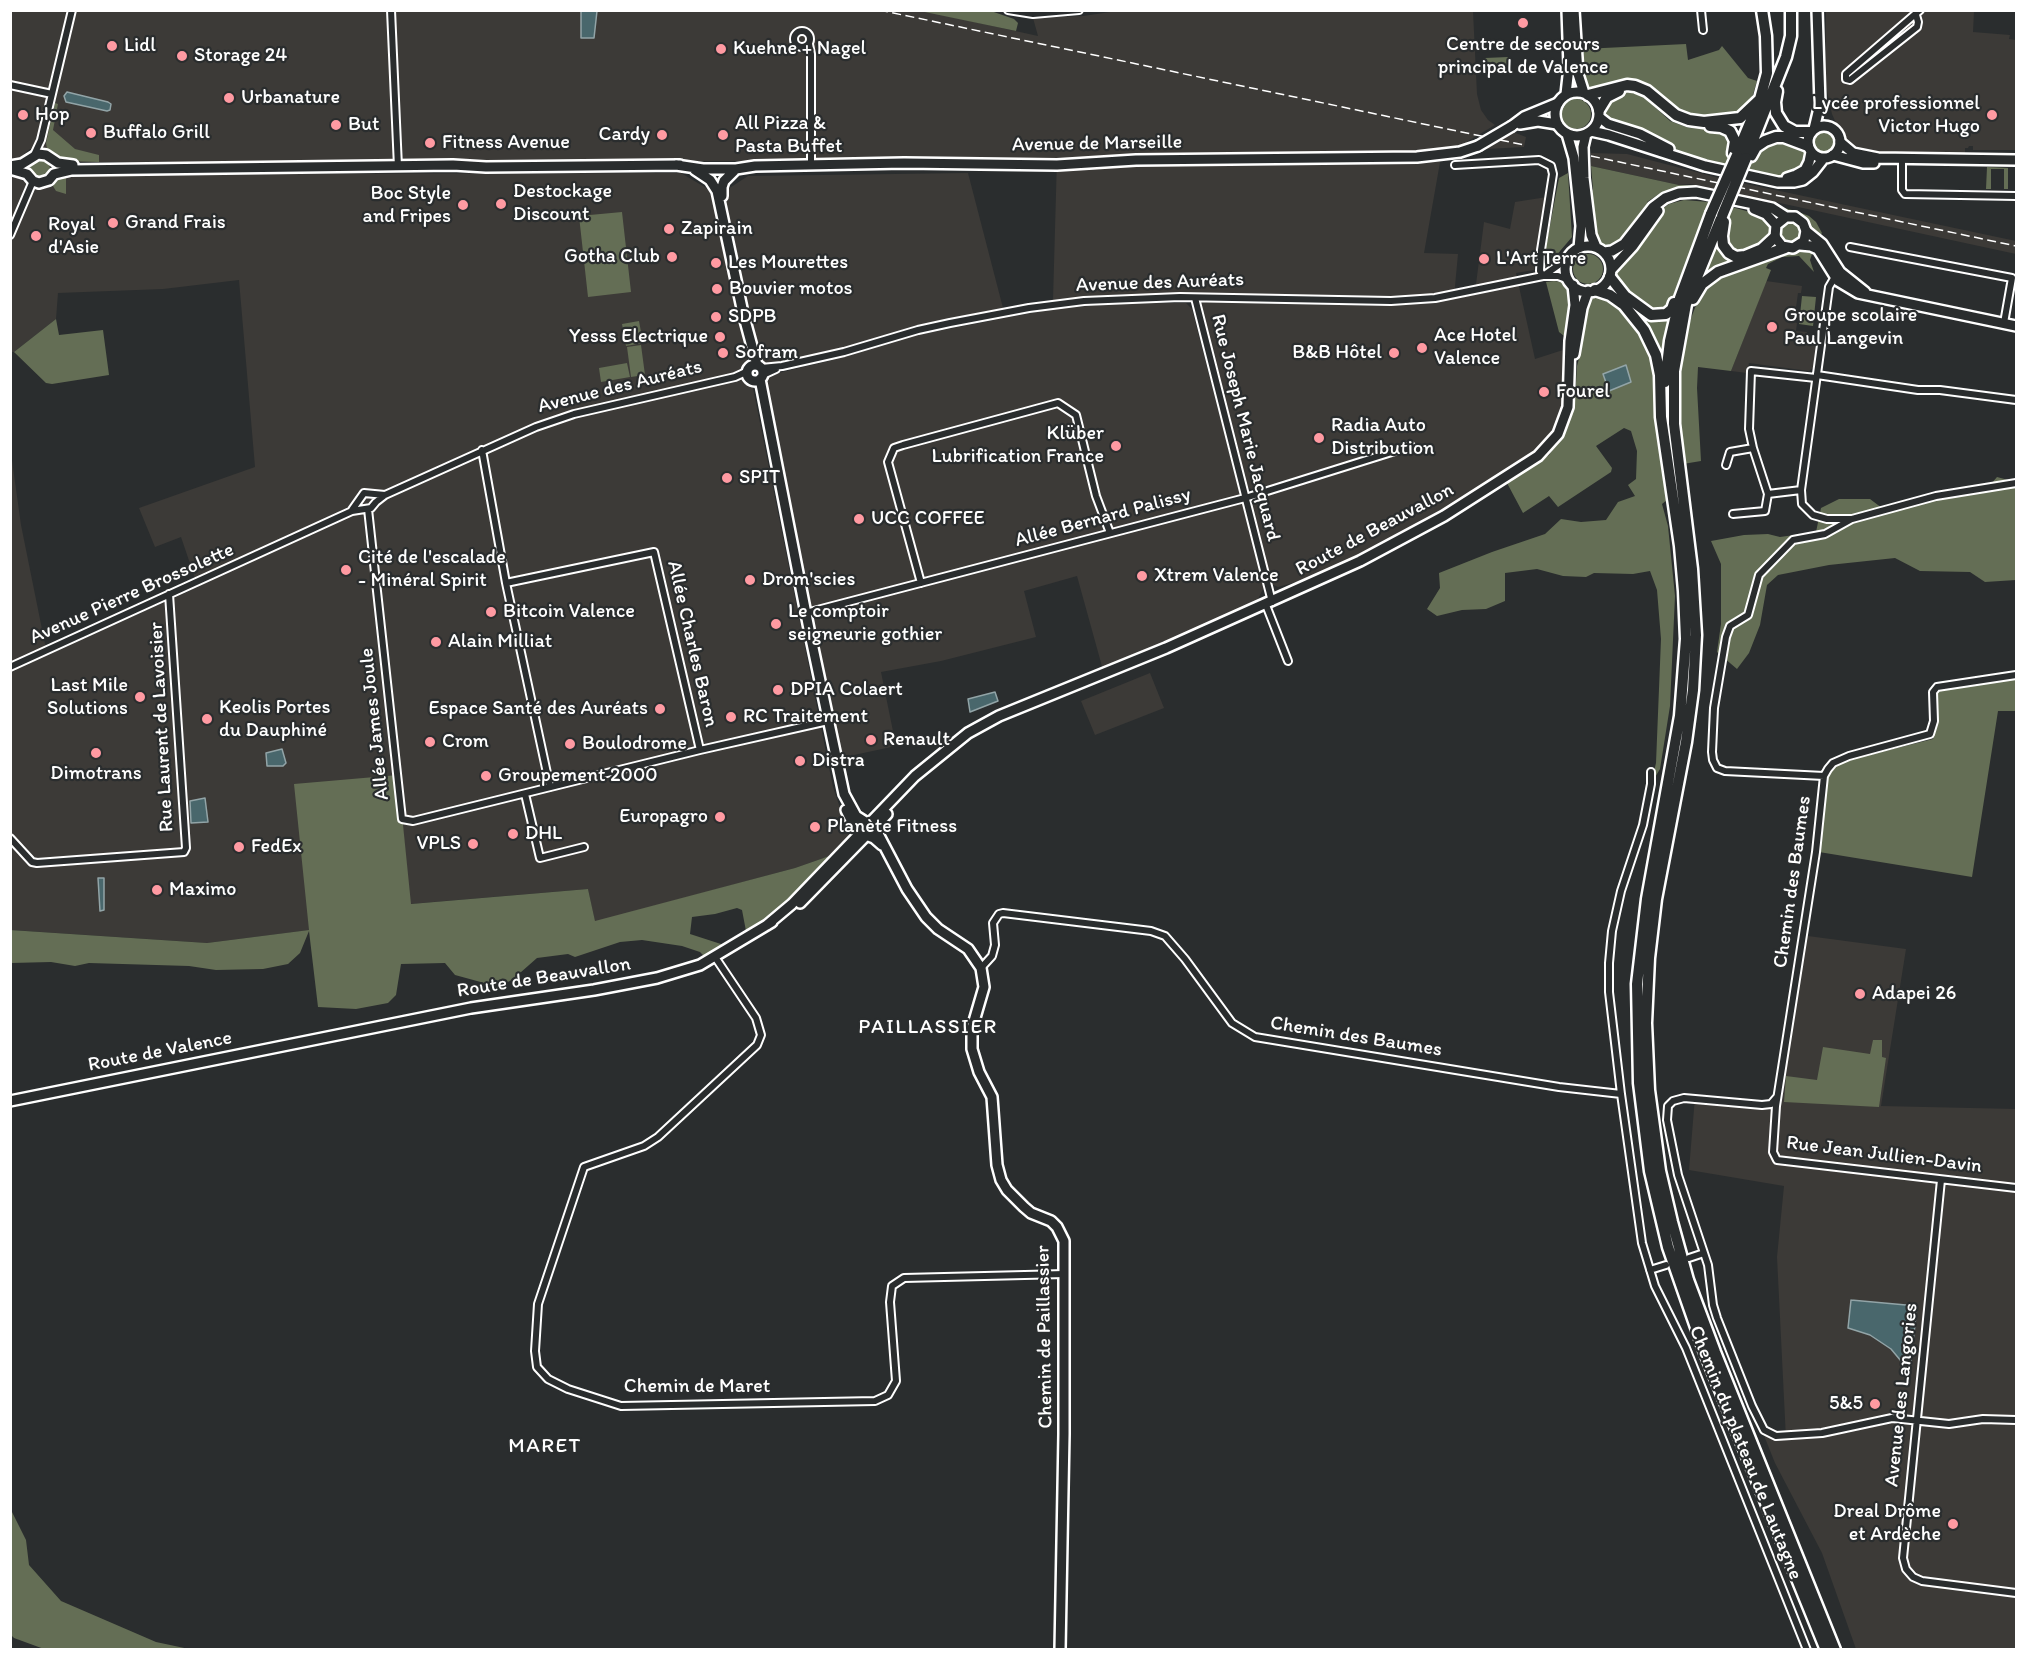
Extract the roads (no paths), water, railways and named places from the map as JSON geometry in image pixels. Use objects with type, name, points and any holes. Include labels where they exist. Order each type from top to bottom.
[{"type":"highway","points":[[1726,192],[1737,180],[1741,156],[1760,99],[1768,62],[1762,10]]},
{"type":"highway","points":[[1791,10],[1791,36],[1775,102],[1780,120],[1789,130],[1801,133],[1812,130]]},
{"type":"highway","points":[[1781,72],[1726,192],[1690,292],[1676,353],[1673,392],[1674,424],[1692,569],[1696,635],[1693,690],[1686,742],[1656,899],[1649,958],[1646,1023],[1652,1112],[1667,1203],[1688,1280],[1837,1650]]},
{"type":"highway","points":[[1586,94],[1627,85],[1635,86],[1647,91],[1676,115],[1704,122],[1740,118],[1760,99]]},
{"type":"highway","points":[[1599,114],[1602,103],[1612,93],[1628,89],[1637,91],[1646,96],[1664,114],[1678,122],[1697,126],[1719,126],[1728,130],[1741,156]]},
{"type":"highway","points":[[1741,156],[1776,137],[1790,139],[1809,149]]},
{"type":"highway","points":[[1719,216],[1725,249],[1734,256],[1745,256],[1762,249],[1775,237]]},
{"type":"highway","points":[[1610,273],[1619,290],[1641,310],[1655,316],[1663,315],[1672,309],[1698,247],[1719,216]]},
{"type":"highway","points":[[1667,454],[1665,384],[1667,357],[1680,298],[1698,247]]},
{"type":"highway","points":[[1676,353],[1695,295],[1706,280],[1726,268],[1785,248]]},
{"type":"highway","points":[[1592,291],[1610,295],[1624,305],[1644,330],[1653,347],[1660,375],[1661,417],[1683,571],[1686,639],[1682,698],[1674,755],[1650,875],[1638,984],[1637,1048],[1644,1134],[1663,1227],[1685,1299],[1741,1445],[1826,1650]]},
{"type":"main road","points":[[1566,94],[1569,68],[1567,10]]},
{"type":"main road","points":[[1574,10],[1578,74],[1586,94],[1596,103],[1599,114],[1608,124],[1640,134],[1692,160],[1769,177],[1784,178],[1800,174],[1808,165],[1808,136],[1820,105]]},
{"type":"main road","points":[[1816,10],[1820,105],[1829,127]]},
{"type":"main road","points":[[1579,248],[1581,226],[1574,158],[1567,134],[1557,124],[1555,110],[1566,94],[1572,92],[1586,94]]},
{"type":"main road","name":"Avenue de Marseille","points":[[676,165],[689,168],[736,169],[755,166],[904,163],[1056,165],[1136,160],[1418,157],[1460,153],[1478,146],[1524,117],[1558,103]]},
{"type":"main road","points":[[1567,134],[1580,136],[1588,133],[1594,127],[1599,114]]},
{"type":"main road","name":"Avenue de Marseille","points":[[1512,126],[1538,121],[1557,124]]},
{"type":"main road","points":[[1812,130],[1824,126],[1829,127],[1836,131],[1840,142],[1853,153],[1868,157],[2016,160]]},
{"type":"main road","points":[[1588,133],[1609,135],[1706,166],[1778,182],[1803,180],[1839,147],[1840,142]]},
{"type":"main road","points":[[1570,371],[1582,308],[1592,291],[1606,283],[1611,263],[1600,249],[1590,227],[1583,147],[1588,133]]},
{"type":"main road","points":[[1809,149],[1816,157],[1863,163],[1930,159]]},
{"type":"main road","points":[[10,168],[31,158],[49,158],[70,165],[231,164],[256,167]]},
{"type":"main road","points":[[30,178],[31,158]]},
{"type":"main road","points":[[49,158],[54,174]]},
{"type":"main road","points":[[10,168],[39,183],[46,182],[54,174],[71,170],[256,167],[755,166]]},
{"type":"main road","points":[[716,167],[837,786],[851,821],[864,834],[884,846]]},
{"type":"main road","points":[[689,168],[707,176],[718,186]]},
{"type":"main road","points":[[718,186],[736,169]]},
{"type":"main road","points":[[1570,371],[1570,341],[1575,305],[1566,270],[1568,259],[1584,246],[1618,249],[1653,207],[1665,198],[1696,192],[1764,206],[1786,217],[1800,219],[1806,231],[1822,244],[1837,274]]},
{"type":"main road","points":[[1610,273],[1633,246],[1655,213],[1674,200],[1697,198],[1754,210],[1766,214],[1776,225]]},
{"type":"main road","points":[[1786,217],[1776,225],[1775,237],[1779,244],[1785,248],[1800,245],[1818,249],[1837,274],[1870,295],[2016,326]]},
{"type":"main road","points":[[1800,245],[1806,237],[1806,231]]},
{"type":"main road","points":[[1571,283],[1592,291]]},
{"type":"main road","name":"Route de Beauvallon","points":[[317,1038],[471,1008],[594,990],[657,978],[680,972],[715,957],[766,926],[792,904],[942,753],[968,733],[999,717],[1113,671],[1345,568],[1471,500],[1538,456],[1552,442],[1564,420],[1569,398],[1570,371]]},
{"type":"main road","points":[[826,722],[844,794],[856,816],[872,826],[907,889],[926,917],[938,929],[968,949],[981,968]]},
{"type":"main road","name":"Chemin de Paillassier","points":[[981,968],[984,987],[972,1028],[972,1049],[979,1072],[992,1096],[1000,1180],[1031,1213],[1051,1221],[1064,1241],[1064,1446],[1060,1650]]},
{"type":"main road","name":"Route de Valence","points":[[10,1101],[317,1038]]},
{"type":"street","points":[[31,158],[41,140],[72,10]]},
{"type":"street","points":[[391,10],[398,167]]},
{"type":"street","points":[[1008,10],[1034,14],[1079,10]]},
{"type":"street","points":[[1701,10],[1702,30]]},
{"type":"street","points":[[1918,13],[1917,27],[1850,80],[1846,79],[1846,74],[1918,13]]},
{"type":"street","points":[[809,44],[812,166]]},
{"type":"street","points":[[10,85],[52,94]]},
{"type":"street","points":[[41,140],[49,158]]},
{"type":"street","points":[[1455,165],[1539,160],[1551,166],[1553,174],[1540,250],[1540,271],[1543,276]]},
{"type":"street","points":[[1902,162],[1902,190],[1905,194],[2016,195]]},
{"type":"street","points":[[10,235],[30,178]]},
{"type":"street","points":[[1850,247],[2012,278],[2004,323]]},
{"type":"street","name":"Avenue des Auréats","points":[[1543,276],[1568,259]]},
{"type":"street","points":[[1837,274],[1829,287],[1801,490],[1802,504],[1813,515],[1827,519],[1852,519]]},
{"type":"street","name":"Avenue des Auréats","points":[[352,511],[364,493],[374,498],[385,495],[482,450],[574,414],[844,352],[918,330],[1029,308],[1112,299],[1362,301],[1415,299],[1435,298],[1543,276],[1558,276],[1571,283]]},
{"type":"street","name":"Rue Joseph Marie Jacquard","points":[[1195,298],[1269,603],[1288,661]]},
{"type":"street","points":[[1733,514],[1765,511],[1768,494],[1749,429],[1751,371],[2016,400]]},
{"type":"street","points":[[921,583],[888,462],[894,448],[1058,403],[1076,415],[1096,496],[1110,533]]},
{"type":"street","name":"Allée Bernard Palissy","points":[[804,614],[1245,498],[1411,446]]},
{"type":"street","points":[[1726,465],[1730,452],[1753,448]]},
{"type":"street","points":[[482,450],[506,583],[550,787]]},
{"type":"street","points":[[1824,776],[1725,771],[1717,768],[1712,752],[1714,708],[1726,637],[1730,626],[1748,615],[1759,575],[1793,540],[1824,534],[1852,519],[1936,496],[2016,483]]},
{"type":"street","points":[[1768,494],[1801,490]]},
{"type":"street","name":"Avenue des Auréats","points":[[266,552],[352,511],[373,507],[374,498]]},
{"type":"street","points":[[359,501],[366,509]]},
{"type":"street","name":"Allée James Joule","points":[[366,509],[402,819],[413,821],[700,750],[826,722]]},
{"type":"street","name":"Avenue Pierre Brossolette","points":[[10,667],[266,552]]},
{"type":"street","name":"Allée Charles Baron","points":[[506,583],[654,552],[700,750]]},
{"type":"street","name":"Rue Laurent de Lavoisier","points":[[11,839],[32,862],[37,864],[184,852],[186,848],[169,594]]},
{"type":"street","name":"Chemin des Baumes","points":[[1778,1096],[1816,852],[1824,776],[1828,768],[1833,763],[1849,756],[1930,734],[1934,721],[1933,692],[1937,687],[2016,675]]},
{"type":"street","points":[[1651,772],[1643,825],[1617,911],[1608,963],[1609,992],[1621,1094],[1642,1243],[1650,1270],[1666,1265]]},
{"type":"street","points":[[525,794],[540,858],[584,847]]},
{"type":"street","name":"Chemin des Baumes","points":[[981,968],[992,956],[995,945],[993,923],[999,914],[1003,913],[1151,932],[1165,936],[1185,959],[1232,1023],[1255,1037],[1559,1087],[1621,1094]]},
{"type":"street","name":"Chemin de Maret","points":[[715,957],[756,1018],[761,1035],[757,1045],[658,1137],[644,1146],[584,1167],[538,1304],[535,1351],[537,1366],[548,1379],[568,1389],[621,1406],[875,1401],[888,1395],[896,1381],[890,1302],[892,1286],[904,1278],[1065,1274]]},
{"type":"street","points":[[1689,1258],[1704,1253],[1678,1175],[1667,1120],[1668,1106],[1673,1101],[1684,1098],[1762,1105],[1771,1104],[1778,1096]]},
{"type":"street","name":"Rue Jean Jullien-Davin","points":[[1778,1096],[1773,1152],[1774,1157],[1778,1160],[2016,1188]]},
{"type":"street","name":"Avenue des Langories","points":[[1941,1180],[1903,1558],[1906,1569],[1913,1577],[1922,1581],[2016,1593]]},
{"type":"street","name":"Chemin du plateau de Lautagne","points":[[1704,1253],[1708,1265],[1713,1305],[1721,1332],[1764,1431],[1776,1436],[1811,1434],[1892,1418],[1916,1420]]},
{"type":"street","name":"Chemin du plateau de Lautagne","points":[[1650,1270],[1655,1286],[1686,1348],[1807,1650]]},
{"type":"street","points":[[1916,1420],[1949,1424],[1983,1419],[2016,1420]]},
{"type":"water","points":[[581,11],[597,11],[594,38],[581,38]]},
{"type":"water","points":[[67,92],[108,102],[111,104],[110,110],[66,102],[64,96]]},
{"type":"water","points":[[1626,365],[1631,382],[1609,391],[1603,374]]},
{"type":"water","points":[[995,692],[998,701],[970,712],[968,699]]},
{"type":"water","points":[[282,749],[286,763],[283,766],[267,766],[266,753]]},
{"type":"water","points":[[205,798],[208,822],[191,823],[190,801]]},
{"type":"water","points":[[98,878],[104,878],[104,910],[100,911]]},
{"type":"water","points":[[1851,1300],[1917,1306],[1909,1379],[1906,1367],[1891,1349],[1870,1335],[1848,1328]]},
{"type":"railway","points":[[879,10],[1524,145]]},
{"type":"railway","points":[[1591,156],[2016,246]]},
{"type":"place","name":"Centre de secours principal de Valence","points":[[1523,23]]},
{"type":"place","name":"Lidl","points":[[112,46]]},
{"type":"place","name":"Kuehne + Nagel","points":[[721,49]]},
{"type":"place","name":"Storage 24","points":[[182,56]]},
{"type":"place","name":"Urbanature","points":[[229,98]]},
{"type":"place","name":"Hop","points":[[23,115]]},
{"type":"place","name":"Lycée professionnel Victor Hugo","points":[[1992,115]]},
{"type":"place","name":"But","points":[[336,125]]},
{"type":"place","name":"Buffalo Grill","points":[[91,133]]},
{"type":"place","name":"Cardy","points":[[662,135]]},
{"type":"place","name":"All Pizza & Pasta Buffet","points":[[723,135]]},
{"type":"place","name":"Fitness Avenue","points":[[430,143]]},
{"type":"place","name":"Destockage Discount","points":[[501,204]]},
{"type":"place","name":"Boc Style and Fripes","points":[[463,205]]},
{"type":"place","name":"Grand Frais","points":[[113,223]]},
{"type":"place","name":"Zapirain","points":[[669,229]]},
{"type":"place","name":"Royal d'Asie","points":[[36,236]]},
{"type":"place","name":"Gotha Club","points":[[672,257]]},
{"type":"place","name":"L'Art Terre","points":[[1484,259]]},
{"type":"place","name":"Les Mourettes","points":[[716,263]]},
{"type":"place","name":"Bouvier motos","points":[[717,289]]},
{"type":"place","name":"SDPB","points":[[716,317]]},
{"type":"place","name":"Groupe scolaire Paul Langevin","points":[[1772,327]]},
{"type":"place","name":"Yesss Electrique","points":[[720,337]]},
{"type":"place","name":"Ace Hotel Valence","points":[[1422,348]]},
{"type":"place","name":"Sofram","points":[[723,353]]},
{"type":"place","name":"B&B Hôtel","points":[[1394,353]]},
{"type":"place","name":"Fourel","points":[[1544,392]]},
{"type":"place","name":"Radia Auto Distribution","points":[[1319,438]]},
{"type":"place","name":"Klüber Lubrification France","points":[[1116,446]]},
{"type":"place","name":"SPIT","points":[[727,478]]},
{"type":"place","name":"UCC COFFEE","points":[[859,519]]},
{"type":"place","name":"Cité de l'escalade - Minéral Spirit","points":[[346,570]]},
{"type":"place","name":"Xtrem Valence","points":[[1142,576]]},
{"type":"place","name":"Drom'scies","points":[[750,580]]},
{"type":"place","name":"Bitcoin Valence","points":[[491,612]]},
{"type":"place","name":"Le comptoir seigneurie gothier","points":[[776,624]]},
{"type":"place","name":"Alain Milliat","points":[[436,642]]},
{"type":"place","name":"DPIA Colaert","points":[[778,690]]},
{"type":"place","name":"Last Mile Solutions","points":[[140,697]]},
{"type":"place","name":"Espace Santé des Auréats","points":[[660,709]]},
{"type":"place","name":"RC Traitement","points":[[731,717]]},
{"type":"place","name":"Keolis Portes du Dauphiné","points":[[207,719]]},
{"type":"place","name":"Renault","points":[[871,740]]},
{"type":"place","name":"Crom","points":[[430,742]]},
{"type":"place","name":"Boulodrome","points":[[570,744]]},
{"type":"place","name":"Dimotrans","points":[[96,753]]},
{"type":"place","name":"Distra","points":[[800,761]]},
{"type":"place","name":"Groupement 2000","points":[[486,776]]},
{"type":"place","name":"Europagro","points":[[720,817]]},
{"type":"place","name":"Planète Fitness","points":[[815,827]]},
{"type":"place","name":"DHL","points":[[513,834]]},
{"type":"place","name":"VPLS","points":[[473,844]]},
{"type":"place","name":"FedEx","points":[[239,847]]},
{"type":"place","name":"Maximo","points":[[157,890]]},
{"type":"place","name":"Adapei 26","points":[[1860,994]]},
{"type":"place","name":"5&5","points":[[1875,1404]]},
{"type":"place","name":"Dreal Drôme et Ardèche","points":[[1953,1524]]},
{"type":"district","name":"PAILLASSIER","points":[[928,1028]]},
{"type":"district","name":"MARET","points":[[545,1447]]}]
